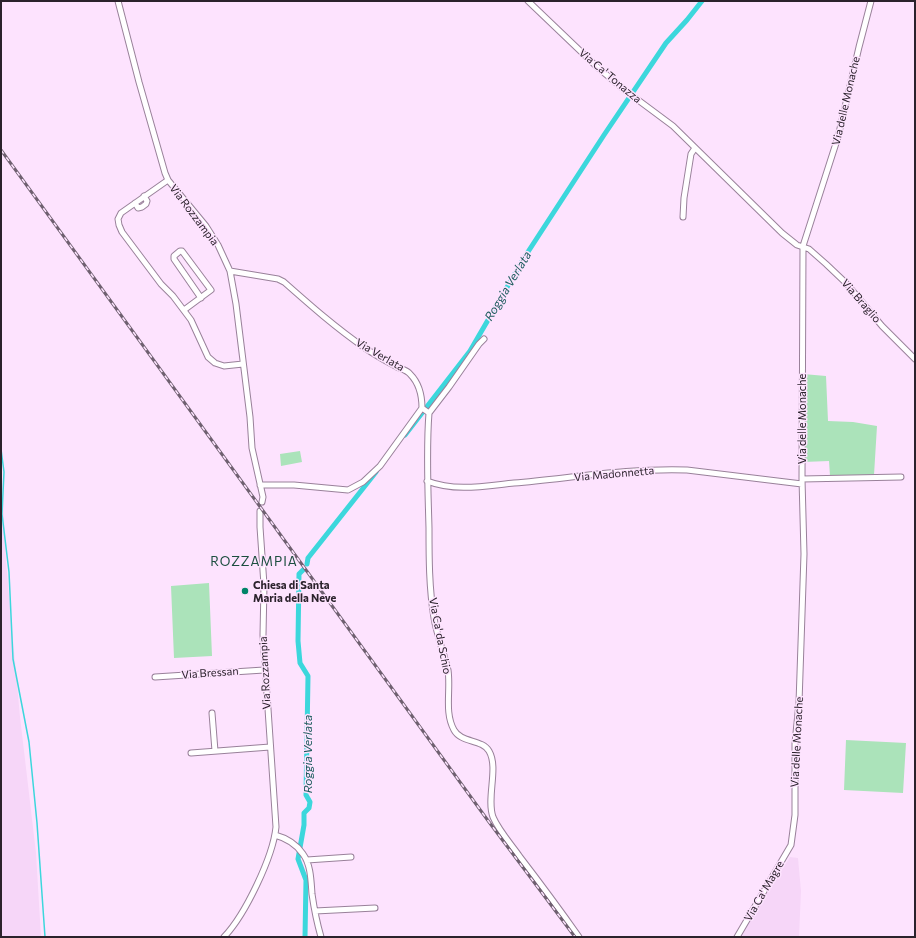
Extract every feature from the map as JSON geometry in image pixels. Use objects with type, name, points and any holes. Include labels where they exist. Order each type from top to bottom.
[{"type":"street","name":"Via Rozzampia","points":[[118,1],[154,138],[168,180],[206,226],[218,245],[230,271],[236,304],[252,448],[263,497],[262,502]]},
{"type":"street","name":"Via Ca' Tonazza","points":[[528,1],[550,20],[590,61],[673,126],[782,233],[797,244],[803,246]]},
{"type":"street","name":"Via delle Monache","points":[[791,845],[795,815],[795,743],[799,703],[804,554],[802,482],[803,246],[838,137],[871,1]]},
{"type":"street","points":[[683,217],[684,198],[691,154],[695,148]]},
{"type":"street","points":[[168,180],[121,213],[118,219],[119,225],[122,232],[150,270],[173,296],[191,320],[208,356],[215,363],[224,366],[243,364]]},
{"type":"street","name":"Via Braglio","points":[[803,246],[809,249],[846,283],[893,337],[915,359]]},
{"type":"street","points":[[184,310],[201,298],[211,290],[180,251],[174,256],[174,259],[201,298]]},
{"type":"street","name":"Via Verlata","points":[[230,271],[278,279],[284,282],[346,335],[393,365],[409,372],[420,388],[425,410]]},
{"type":"street","points":[[260,486],[294,485],[348,490],[363,482],[380,466],[425,410],[450,387],[484,339]]},
{"type":"street","name":"Via Ca' da Schio","points":[[425,410],[427,429],[432,594],[434,618],[448,672],[450,718],[455,731],[461,736],[484,744],[490,752],[492,763],[490,799],[493,817],[579,937]]},
{"type":"street","name":"Via Madonnetta","points":[[428,481],[438,485],[461,488],[633,471],[687,470],[802,482]]},
{"type":"street","points":[[802,482],[901,477]]},
{"type":"street","name":"Via Rozzampia","points":[[224,937],[244,910],[254,890],[271,850],[275,835],[275,810],[264,670],[264,585],[260,511]]},
{"type":"street","name":"Via Bressan","points":[[155,677],[264,670]]},
{"type":"street","points":[[212,712],[215,751]]},
{"type":"street","points":[[191,753],[270,747]]},
{"type":"street","points":[[275,835],[284,837],[300,850],[307,860],[321,937]]},
{"type":"street","name":"Via Ca' Magre","points":[[737,937],[791,845]]},
{"type":"street","points":[[307,860],[351,858]]},
{"type":"street","points":[[315,910],[375,908]]},
{"type":"shaded area","points":[[1,453],[6,562],[20,717],[36,853],[41,937],[1,937]]},
{"type":"shaded area","points":[[790,857],[798,858],[801,891],[799,937],[739,937]]},
{"type":"green space","points":[[803,374],[826,376],[828,421],[853,422],[877,426],[874,475],[830,476],[829,461],[803,462]]},
{"type":"green space","points":[[300,451],[302,462],[281,466],[280,454]]},
{"type":"green space","points":[[209,583],[212,656],[174,658],[171,586]]},
{"type":"green space","points":[[846,740],[906,743],[903,793],[844,790]]},
{"type":"waterway","name":"Roggia Verlata","points":[[405,435],[470,351],[524,258],[604,135],[666,43],[702,1]]},
{"type":"waterway","points":[[1,449],[4,472],[2,514],[9,572],[13,659],[29,742],[37,823],[45,937]]},
{"type":"waterway","name":"Roggia Verlata","points":[[307,564],[308,558],[376,472]]},
{"type":"waterway","name":"Roggia Verlata","points":[[303,570],[299,574],[298,641],[300,663],[308,676],[306,795],[310,802],[309,808],[304,813],[304,825],[298,859],[306,880],[305,937]]},
{"type":"railway","points":[[1,150],[489,822],[575,937]]},
{"type":"place","name":"Chiesa di Santa Maria della Neve","points":[[245,591]]},
{"type":"district","name":"ROZZAMPIA","points":[[254,562]]}]
